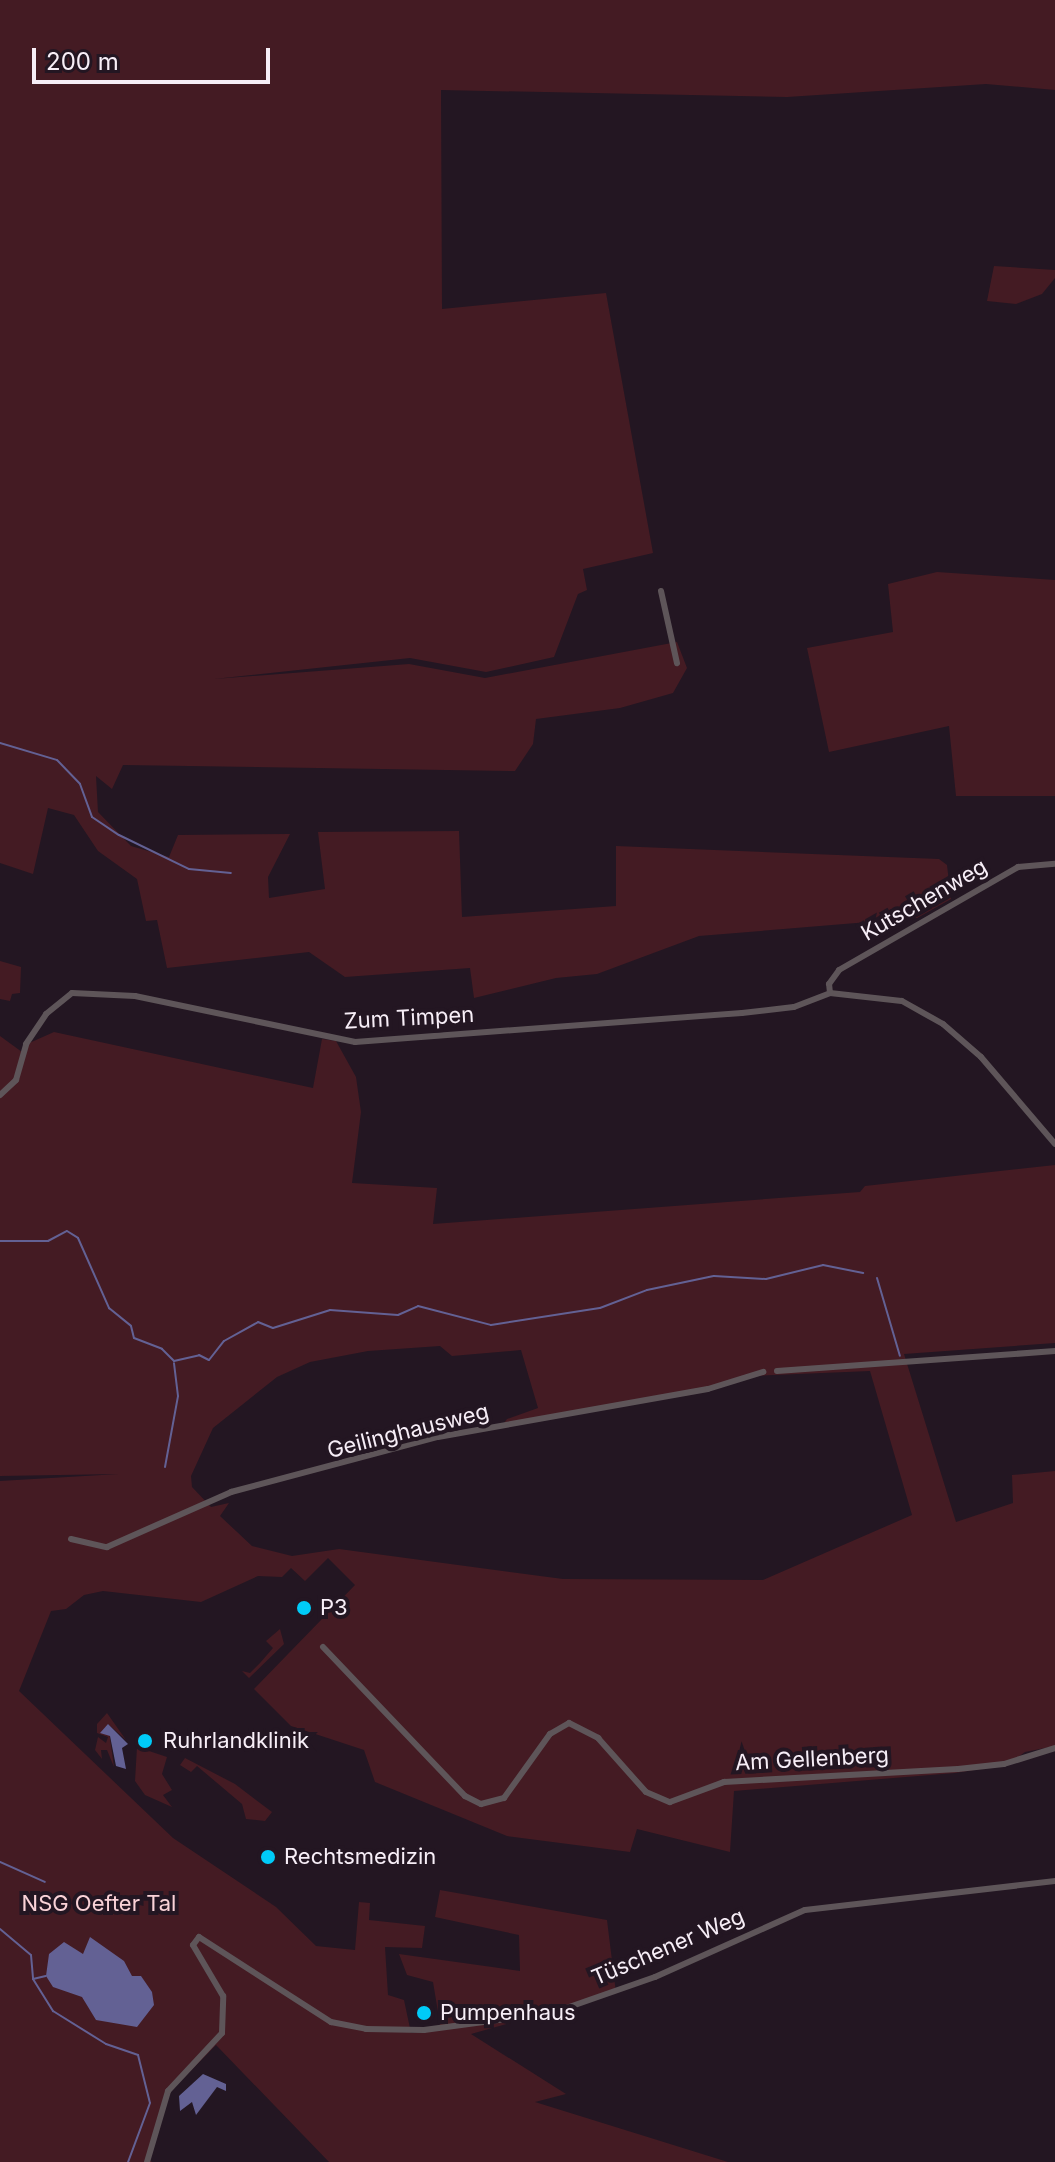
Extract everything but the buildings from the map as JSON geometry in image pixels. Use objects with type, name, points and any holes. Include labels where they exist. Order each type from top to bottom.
[{"type":"street","points":[[661,591],[677,663]]},
{"type":"street","name":"Kutschenweg","points":[[830,993],[829,984],[839,970],[1018,867],[1055,864]]},
{"type":"street","name":"Zum Timpen","points":[[0,1095],[16,1080],[26,1044],[46,1014],[72,993],[135,996],[355,1042],[742,1013],[794,1007],[830,993]]},
{"type":"street","points":[[830,993],[902,1001],[943,1024],[981,1057],[1055,1144]]},
{"type":"street","points":[[777,1371],[1055,1351]]},
{"type":"street","name":"Geilinghausweg","points":[[71,1539],[107,1547],[231,1492],[463,1431],[708,1389],[763,1372]]},
{"type":"street","name":"Am Gellenberg","points":[[323,1647],[465,1796],[481,1804],[504,1798],[545,1740],[569,1723],[598,1738],[646,1792],[670,1802],[724,1782],[958,1769],[1004,1764],[1055,1748]]},
{"type":"street","name":"Tüschener Weg","points":[[147,2162],[168,2091],[222,2033],[223,1996],[193,1945],[199,1937],[331,2022],[373,2030],[424,2030],[552,2013],[655,1977],[805,1910],[1055,1881]]},
{"type":"green space","points":[[0,0],[1055,0],[1055,90],[986,84],[787,97],[441,90],[442,309],[606,293],[653,553],[583,569],[587,590],[578,594],[554,657],[486,672],[410,658],[214,679],[409,664],[485,678],[677,642],[687,668],[673,693],[620,708],[536,719],[533,744],[515,771],[123,765],[112,789],[96,776],[98,812],[131,846],[169,857],[178,835],[290,834],[268,877],[269,898],[325,889],[318,832],[459,831],[462,917],[616,906],[616,846],[939,859],[947,865],[951,899],[917,918],[699,936],[597,974],[556,978],[474,998],[470,968],[345,977],[309,952],[167,968],[157,920],[146,921],[137,879],[98,851],[74,815],[48,808],[33,874],[0,863]]},
{"type":"green space","points":[[994,266],[1055,270],[1055,278],[1042,294],[1016,304],[987,301]]},
{"type":"green space","points":[[937,572],[1055,580],[1055,796],[956,796],[949,726],[829,752],[807,648],[893,632],[888,584]]},
{"type":"green space","points":[[0,961],[21,967],[20,993],[12,994],[10,1001],[0,999]]},
{"type":"green space","name":"NSG Oefter Tal","points":[[54,1032],[313,1088],[322,1039],[336,1041],[356,1077],[361,1112],[352,1183],[437,1188],[433,1224],[860,1192],[865,1186],[1055,1165],[1055,1343],[904,1354],[956,1522],[1013,1503],[1012,1475],[1055,1471],[1055,1746],[1025,1752],[1007,1765],[955,1773],[734,1791],[730,1852],[637,1829],[630,1852],[507,1836],[375,1782],[364,1750],[291,1726],[254,1689],[355,1585],[328,1558],[305,1581],[291,1568],[282,1577],[258,1576],[201,1602],[103,1591],[84,1595],[66,1609],[51,1611],[19,1691],[173,1838],[276,1907],[316,1946],[355,1950],[359,1902],[370,1903],[369,1920],[425,1926],[422,1948],[385,1947],[388,1995],[404,2000],[411,2033],[441,2030],[433,1982],[407,1975],[399,1954],[520,1971],[519,1935],[435,1917],[440,1890],[607,1920],[616,1993],[471,2034],[566,2094],[535,2102],[728,2162],[329,2162],[216,2045],[166,2096],[148,2159],[152,2162],[0,2162],[0,1481],[119,1474],[0,1476],[0,1036],[22,1052],[27,1044]],"holes":[[[440,1346],[452,1356],[521,1350],[538,1408],[507,1419],[501,1427],[694,1394],[753,1376],[870,1371],[912,1515],[763,1580],[563,1579],[339,1549],[292,1556],[252,1546],[220,1516],[229,1503],[211,1507],[192,1487],[191,1476],[213,1428],[277,1377],[310,1362],[368,1351]]]},
{"type":"green space","points":[[280,1629],[284,1644],[249,1678],[242,1671],[250,1673],[260,1663],[273,1648],[266,1641]]},
{"type":"green space","points":[[107,1713],[126,1740],[108,1724],[114,1767],[107,1750],[101,1750],[102,1759],[95,1750],[98,1737],[106,1743],[108,1737],[97,1733],[97,1724]]},
{"type":"green space","points":[[137,1747],[167,1757],[162,1774],[172,1790],[163,1795],[172,1807],[145,1795],[135,1781]]},
{"type":"green space","points":[[185,1758],[235,1784],[272,1812],[265,1821],[246,1819],[242,1804],[197,1766],[191,1772],[180,1765]]},
{"type":"shaded area","points":[[108,1724],[128,1744],[122,1748],[126,1769],[116,1766],[110,1736],[100,1733]]},
{"type":"shaded area","points":[[90,1937],[124,1961],[132,1976],[141,1976],[152,1992],[154,2005],[137,2027],[96,2020],[82,1997],[53,1987],[46,1976],[49,1954],[64,1942],[83,1954]]},
{"type":"shaded area","points":[[203,2074],[226,2084],[226,2091],[217,2087],[196,2115],[192,2102],[180,2111],[179,2096]]},
{"type":"waterway","points":[[0,743],[57,760],[80,784],[92,817],[119,835],[189,869],[231,873]]},
{"type":"waterway","points":[[0,1241],[48,1241],[67,1231],[78,1238],[109,1308],[131,1326],[134,1338],[162,1349],[174,1361],[199,1355],[209,1360],[224,1341],[258,1322],[273,1328],[330,1310],[398,1315],[418,1306],[491,1325],[600,1308],[647,1290],[714,1276],[766,1279],[823,1265],[863,1273]]},
{"type":"waterway","points":[[877,1278],[900,1356]]},
{"type":"waterway","points":[[165,1467],[178,1396],[174,1363]]},
{"type":"waterway","points":[[0,1862],[45,1882]]},
{"type":"waterway","points":[[0,1929],[31,1955],[33,1979],[53,2011],[106,2044],[138,2055],[150,2103],[128,2162]]},
{"type":"waterway","points":[[33,1979],[46,1976]]},
{"type":"place","name":"P3","points":[[304,1608]]},
{"type":"place","name":"Ruhrlandklinik","points":[[145,1741]]},
{"type":"place","name":"Rechtsmedizin","points":[[268,1857]]},
{"type":"place","name":"Pumpenhaus","points":[[424,2013]]}]
